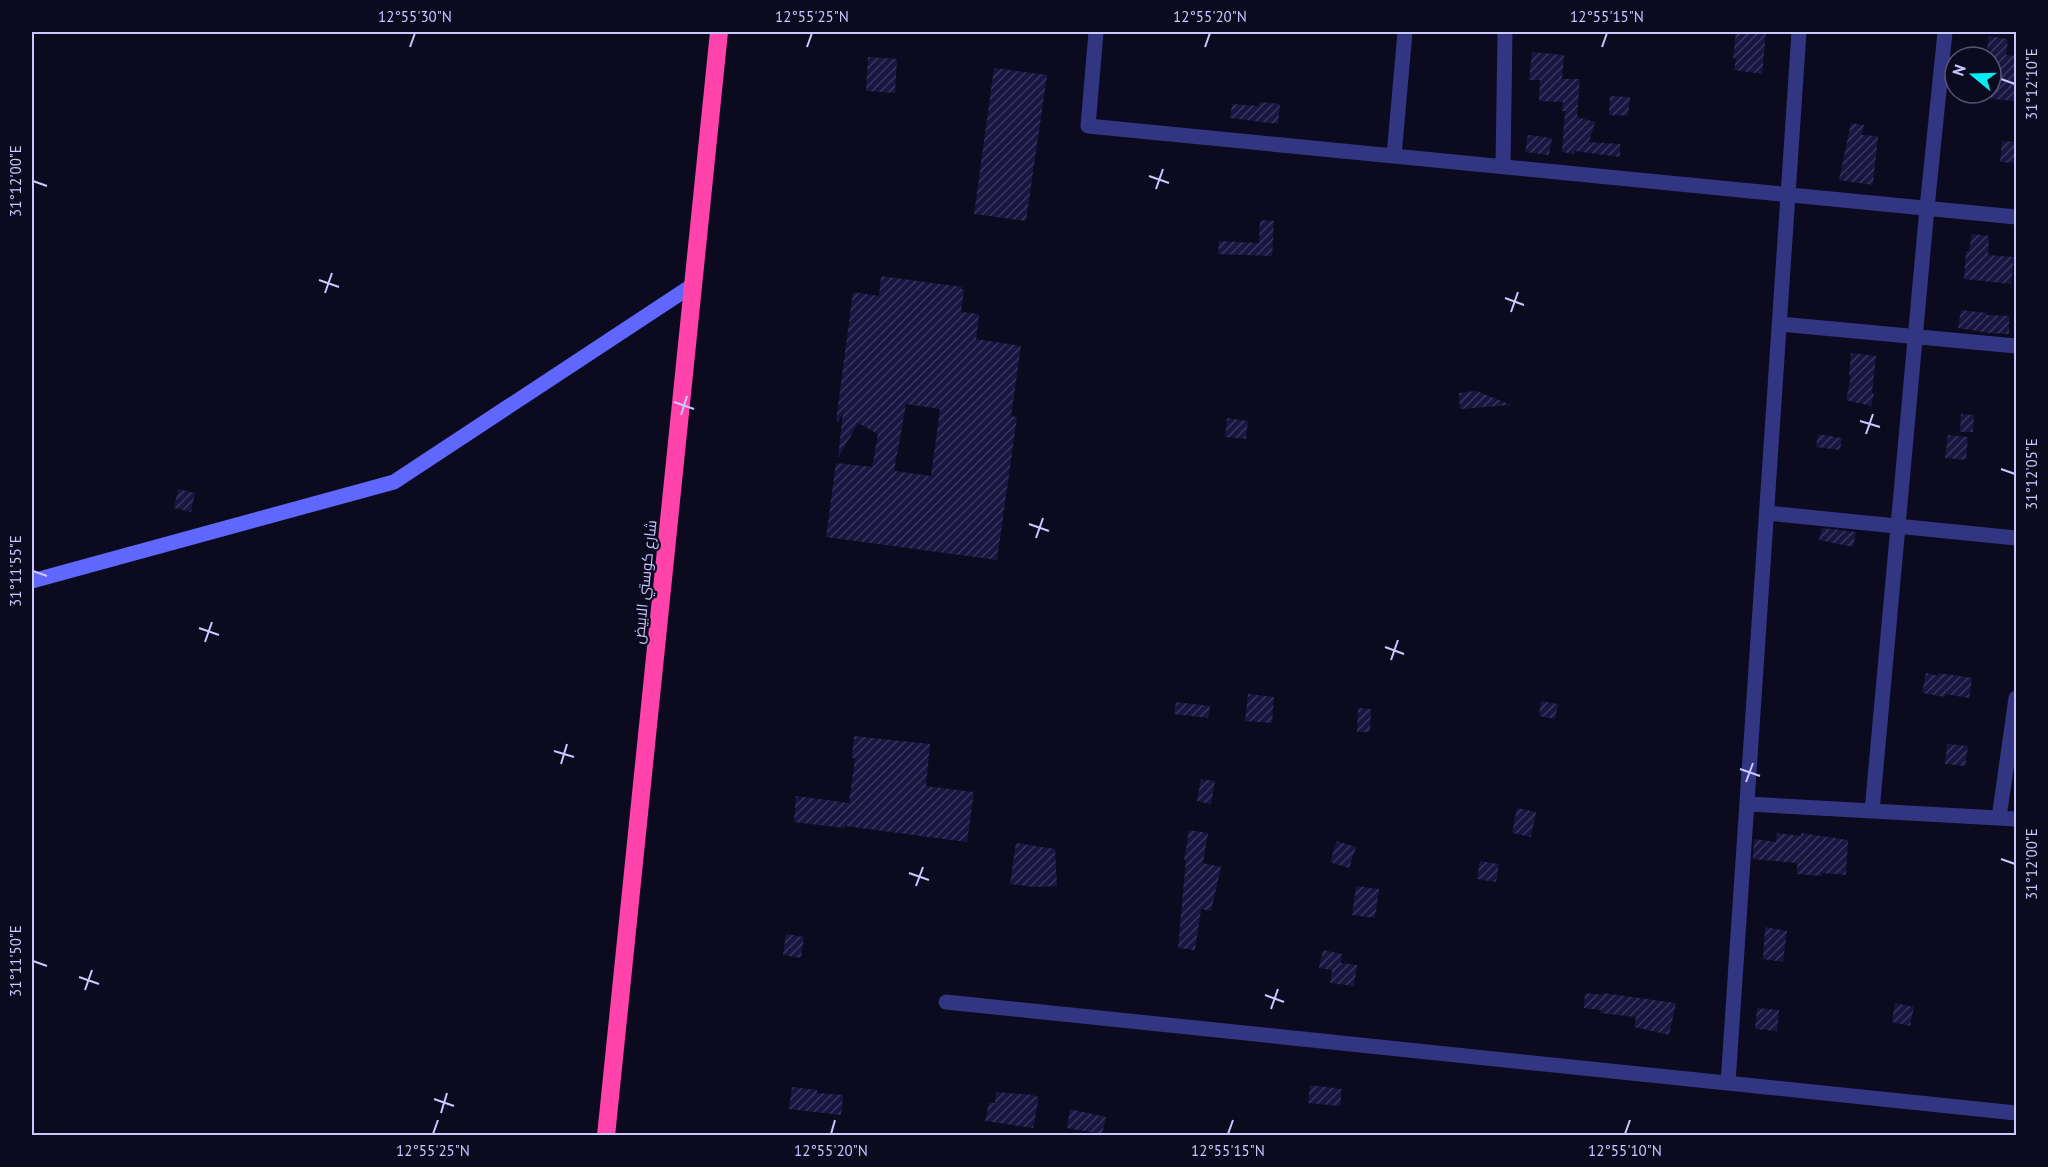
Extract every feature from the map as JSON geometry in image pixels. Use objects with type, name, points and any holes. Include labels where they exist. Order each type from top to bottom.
[{"type":"highway","name":"شارع كوستي الابيض","points":[[606,1136],[719,32]]},
{"type":"street","points":[[1096,32],[1088,126],[2016,217]]},
{"type":"street","points":[[1395,156],[1405,32]]},
{"type":"street","points":[[1503,166],[1505,32]]},
{"type":"street","points":[[1728,1083],[1799,32]]},
{"type":"street","points":[[1872,811],[1945,32]]},
{"type":"street","points":[[32,581],[394,482],[693,285]]},
{"type":"street","points":[[1779,324],[2016,345]]},
{"type":"street","points":[[1767,513],[2016,538]]},
{"type":"street","points":[[1998,818],[2016,698]]},
{"type":"street","points":[[1747,804],[2016,819]]},
{"type":"street","points":[[946,1002],[2016,1113]]},
{"type":"building","points":[[1736,32],[1766,32],[1762,74],[1734,70]]},
{"type":"building","points":[[1989,36],[2008,39],[2006,55],[2016,56],[2016,101],[2003,100],[2003,45],[1988,45]]},
{"type":"building","points":[[1532,52],[1564,55],[1562,79],[1580,79],[1577,117],[1595,122],[1589,142],[1620,144],[1620,157],[1575,151],[1574,154],[1562,152],[1565,111],[1562,111],[1563,102],[1539,101],[1540,80],[1529,80]]},
{"type":"building","points":[[868,57],[897,59],[895,93],[866,91]]},
{"type":"building","points":[[994,68],[1047,75],[1026,221],[974,214]]},
{"type":"building","points":[[1610,96],[1630,97],[1628,116],[1609,115]]},
{"type":"building","points":[[1259,102],[1280,104],[1278,124],[1230,118],[1232,104],[1259,106]]},
{"type":"building","points":[[1851,123],[1864,125],[1862,135],[1878,136],[1873,185],[1839,180]]},
{"type":"building","points":[[1528,135],[1552,138],[1549,155],[1525,152]]},
{"type":"building","points":[[2002,141],[2016,142],[2016,163],[2000,162]]},
{"type":"building","points":[[1260,220],[1274,221],[1272,256],[1218,254],[1219,241],[1259,243]]},
{"type":"building","points":[[1972,234],[1989,236],[1988,255],[2014,257],[2011,284],[1964,279],[1966,251],[1969,251]]},
{"type":"building","points":[[881,276],[962,287],[961,289],[964,290],[961,312],[979,314],[976,339],[1021,346],[1011,416],[1017,417],[997,560],[826,537],[836,463],[872,467],[878,434],[858,423],[838,458],[843,413],[838,422],[836,421],[853,292],[879,296]],"holes":[[[906,404],[940,409],[931,476],[894,471]]]},
{"type":"building","points":[[1961,310],[2009,316],[2009,334],[1958,328]]},
{"type":"building","points":[[1851,353],[1876,356],[1871,406],[1846,400],[1851,376],[1849,376]]},
{"type":"building","points":[[1476,391],[1511,405],[1460,409],[1459,393]]},
{"type":"building","points":[[1961,414],[1974,415],[1973,432],[1960,432]]},
{"type":"building","points":[[1227,418],[1248,421],[1246,439],[1225,437]]},
{"type":"building","points":[[1818,434],[1842,438],[1840,450],[1816,447]]},
{"type":"building","points":[[1948,435],[1968,437],[1966,460],[1945,458]]},
{"type":"building","points":[[178,489],[195,493],[191,512],[174,508]]},
{"type":"building","points":[[1822,528],[1856,532],[1853,547],[1819,540]]},
{"type":"building","points":[[1926,673],[1972,678],[1969,698],[1922,693]]},
{"type":"building","points":[[1248,694],[1274,697],[1272,723],[1245,721]]},
{"type":"building","points":[[1541,701],[1558,704],[1555,719],[1539,716]]},
{"type":"building","points":[[1176,702],[1210,706],[1208,718],[1174,714]]},
{"type":"building","points":[[1358,708],[1371,709],[1370,732],[1357,732]]},
{"type":"building","points":[[854,736],[930,744],[926,786],[974,792],[967,842],[845,826],[845,828],[794,822],[796,796],[849,803],[855,758],[852,758]]},
{"type":"building","points":[[1947,744],[1968,746],[1965,766],[1945,764]]},
{"type":"building","points":[[1201,779],[1215,781],[1211,804],[1197,801]]},
{"type":"building","points":[[1517,808],[1536,812],[1531,837],[1512,833]]},
{"type":"building","points":[[1189,830],[1208,833],[1203,863],[1221,867],[1211,911],[1201,909],[1195,950],[1178,948],[1186,860],[1184,860]]},
{"type":"building","points":[[1777,833],[1801,836],[1801,833],[1848,840],[1846,875],[1797,874],[1797,863],[1753,859],[1754,839],[1776,842]]},
{"type":"building","points":[[1337,841],[1356,847],[1349,868],[1330,862]]},
{"type":"building","points":[[1016,843],[1055,849],[1057,886],[1034,887],[1010,884]]},
{"type":"building","points":[[1480,861],[1499,864],[1496,882],[1477,879]]},
{"type":"building","points":[[1356,886],[1379,889],[1375,918],[1352,915]]},
{"type":"building","points":[[1765,927],[1787,931],[1783,962],[1763,959]]},
{"type":"building","points":[[786,934],[804,937],[801,958],[783,955]]},
{"type":"building","points":[[1323,950],[1342,954],[1341,963],[1357,965],[1354,986],[1330,983],[1332,970],[1319,968]]},
{"type":"building","points":[[1585,993],[1603,995],[1603,993],[1676,1003],[1669,1035],[1634,1027],[1636,1017],[1600,1013],[1601,1010],[1584,1008]]},
{"type":"building","points":[[1895,1003],[1914,1007],[1910,1026],[1892,1022]]},
{"type":"building","points":[[1757,1008],[1779,1010],[1777,1031],[1755,1029]]},
{"type":"building","points":[[1310,1085],[1342,1089],[1340,1106],[1308,1103]]},
{"type":"building","points":[[792,1087],[817,1090],[817,1093],[843,1095],[841,1115],[789,1109]]},
{"type":"building","points":[[996,1092],[1039,1097],[1033,1128],[985,1121],[989,1102],[995,1103]]},
{"type":"building","points":[[1070,1109],[1106,1117],[1102,1134],[1067,1128]]}]
